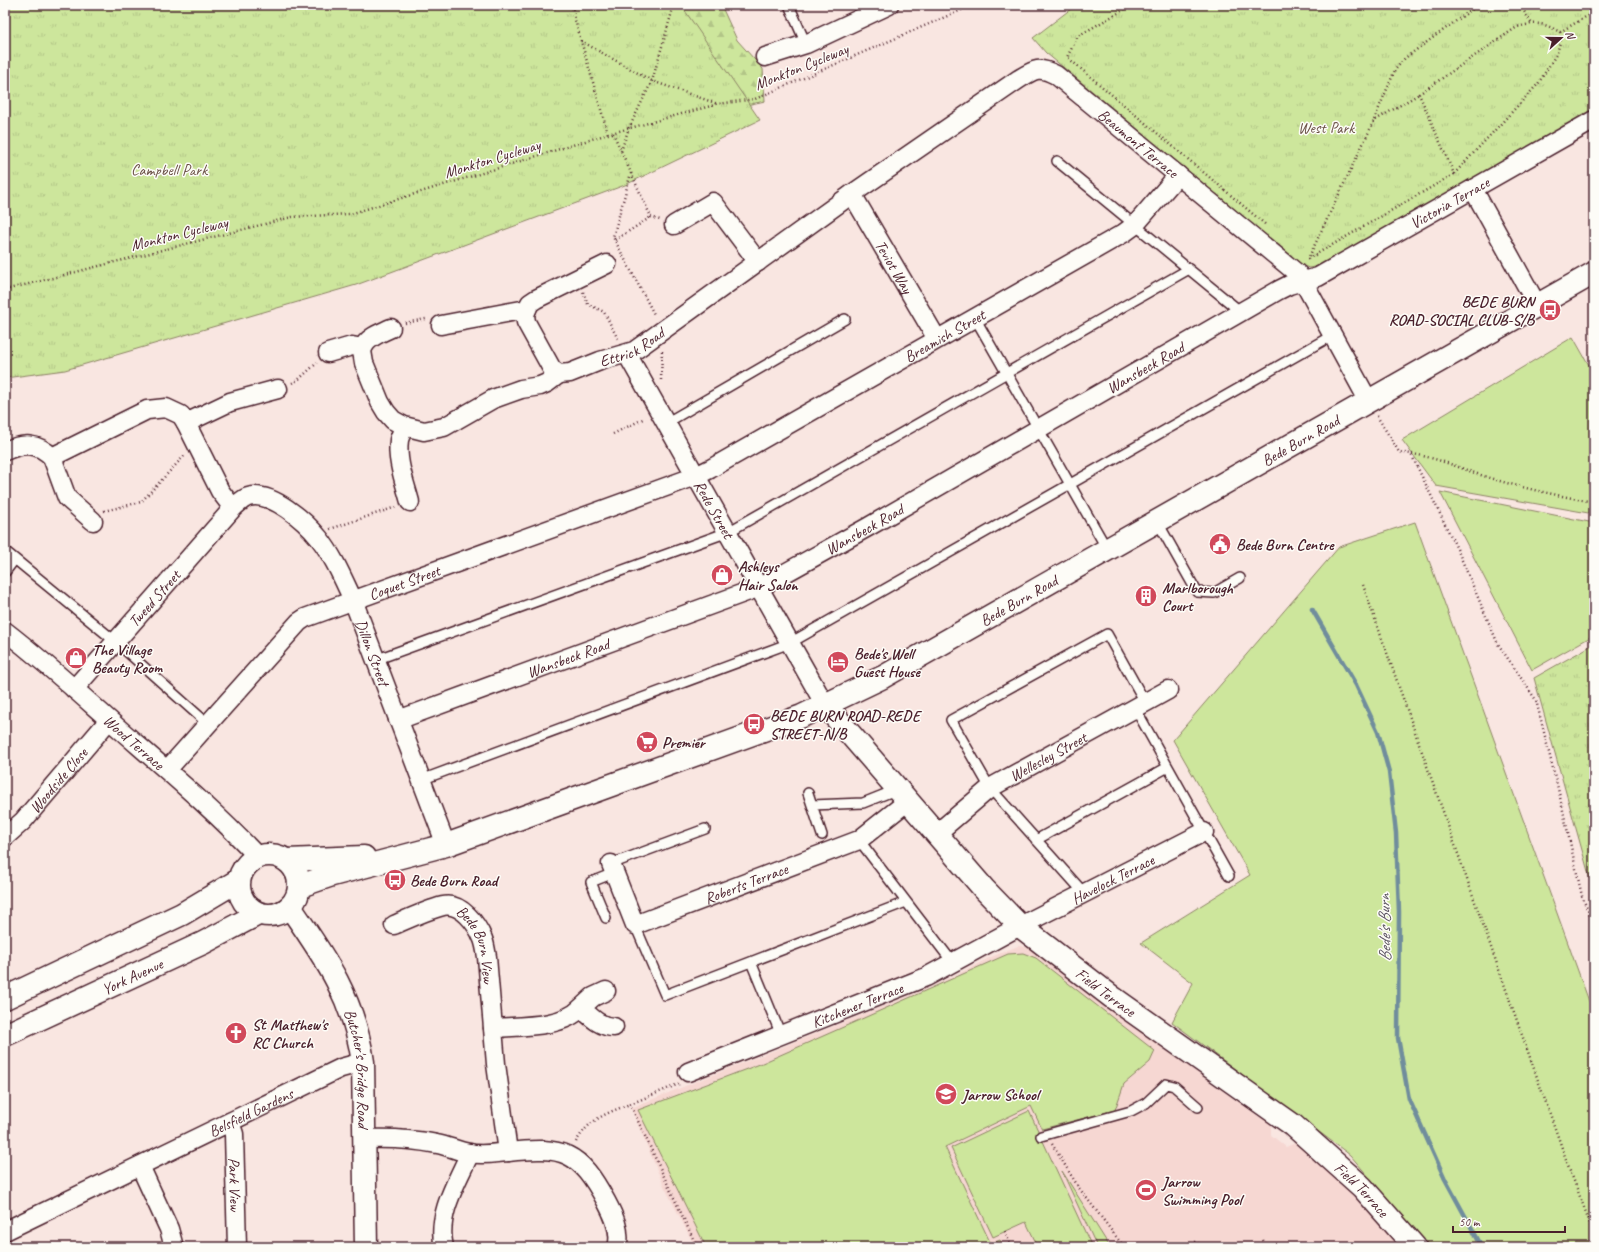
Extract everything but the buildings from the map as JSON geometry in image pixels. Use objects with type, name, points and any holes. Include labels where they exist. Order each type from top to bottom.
[{"type":"main road","name":"Bede Burn Road","points":[[300,886],[332,875],[446,846],[802,716],[883,677],[1594,272]]},
{"type":"main road","name":"Field Terrace","points":[[825,705],[984,889],[1020,926],[1112,997],[1293,1125],[1362,1187],[1415,1247]]},
{"type":"main road","points":[[268,854],[287,860],[294,866],[299,876],[300,886],[298,897],[283,913],[272,916],[258,914],[249,908],[242,900],[239,890],[239,880],[243,870],[249,863],[258,857],[268,854]]},
{"type":"main road","name":"Bede Burn Road","points":[[287,860],[409,855]]},
{"type":"main road","points":[[5,998],[182,914],[239,880]]},
{"type":"main road","name":"Butcher's Bridge Road","points":[[290,907],[324,956],[340,984],[355,1021],[360,1042],[363,1062],[366,1247]]},
{"type":"main road","name":"York Avenue","points":[[5,1035],[203,943],[258,914]]},
{"type":"street","points":[[765,57],[806,44],[889,5]]},
{"type":"street","name":"Beaumont Terrace","points":[[852,194],[1019,79],[1036,70],[1045,69],[1056,76],[1298,274],[1368,400]]},
{"type":"street","name":"Victoria Terrace","points":[[1303,282],[1318,277],[1594,120]]},
{"type":"street","name":"Breamish Street","points":[[696,476],[975,318],[1135,225],[1178,175]]},
{"type":"street","points":[[1473,189],[1537,305]]},
{"type":"street","name":"Ettrick Road","points":[[404,426],[424,431],[444,427],[493,399],[521,389],[547,383],[559,374],[570,373],[606,358],[627,354],[642,347],[852,194]]},
{"type":"street","name":"Teviot Way","points":[[852,194],[937,339]]},
{"type":"street","points":[[674,225],[714,202],[758,262]]},
{"type":"street","points":[[559,374],[552,368],[526,322],[525,315],[527,309],[530,303],[536,299],[607,264]]},
{"type":"street","name":"Wansbeck Road","points":[[398,720],[760,587],[868,527],[1279,290],[1289,285],[1303,282]]},
{"type":"street","points":[[441,325],[527,309]]},
{"type":"street","points":[[391,328],[370,338],[365,343],[362,352],[364,363],[380,402],[386,412],[394,420],[404,426],[399,440],[399,450],[402,473],[410,502]]},
{"type":"street","points":[[328,353],[352,346],[363,348]]},
{"type":"street","name":"Rede Street","points":[[627,354],[760,587],[825,705]]},
{"type":"street","points":[[186,423],[230,402],[278,389]]},
{"type":"street","points":[[52,457],[147,410],[166,408],[181,415],[220,492],[234,508]]},
{"type":"street","points":[[5,451],[26,445],[40,448],[52,457],[67,498],[89,518]]},
{"type":"street","name":"Coquet Street","points":[[167,770],[299,622],[305,618],[696,476]]},
{"type":"street","name":"Dillon Street","points":[[234,508],[240,501],[248,497],[257,496],[268,498],[292,513],[320,538],[339,570],[353,600],[446,846]]},
{"type":"street","name":"Tweed Street","points":[[74,689],[234,508]]},
{"type":"street","name":"Wood Terrace","points":[[5,631],[33,652],[167,770],[229,826],[258,857]]},
{"type":"street","name":"Wellesley Street","points":[[936,834],[990,788],[1168,690]]},
{"type":"street","name":"Woodside Close","points":[[5,838],[23,821],[109,720]]},
{"type":"street","name":"Roberts Terrace","points":[[634,925],[859,840],[903,795]]},
{"type":"street","name":"Havelock Terrace","points":[[1020,926],[1204,832]]},
{"type":"street","points":[[612,869],[634,925]]},
{"type":"street","name":"Bede Burn View","points":[[394,924],[444,906],[455,906],[469,916],[484,940],[487,957],[496,1064],[508,1152]]},
{"type":"street","name":"Kitchener Terrace","points":[[684,1078],[781,1035],[926,977],[1020,926]]},
{"type":"street","points":[[493,1028],[554,1023],[568,1018],[593,997],[606,991]]},
{"type":"street","points":[[581,1008],[600,1024],[607,1027],[614,1027]]},
{"type":"street","name":"Belsfield Gardens","points":[[5,1232],[342,1068],[363,1062]]},
{"type":"street","name":"Park View","points":[[230,1122],[234,1134],[236,1247]]},
{"type":"street","points":[[365,1139],[407,1139],[439,1144],[470,1153],[489,1154],[549,1150],[564,1153],[580,1163],[592,1178],[611,1210],[617,1228],[617,1247]]},
{"type":"street","points":[[444,1247],[442,1231],[443,1220],[448,1204],[470,1153]]},
{"type":"street","points":[[140,1166],[169,1229],[174,1247]]},
{"type":"lane","points":[[789,5],[806,44]]},
{"type":"lane","points":[[1057,161],[1241,312]]},
{"type":"lane","points":[[375,660],[728,532],[1189,269]]},
{"type":"lane","points":[[975,318],[1107,549]]},
{"type":"lane","points":[[666,423],[845,319]]},
{"type":"lane","points":[[421,780],[790,643],[1333,335]]},
{"type":"lane","points":[[1157,521],[1197,592],[1214,593],[1240,578]]},
{"type":"lane","points":[[5,551],[116,642],[208,724]]},
{"type":"lane","points":[[5,572],[15,559]]},
{"type":"lane","points":[[1084,893],[990,788],[951,720],[1107,634],[1168,767],[1229,876]]},
{"type":"lane","points":[[1036,840],[1168,767]]},
{"type":"lane","points":[[808,793],[822,835]]},
{"type":"lane","points":[[812,805],[863,803],[903,795]]},
{"type":"lane","points":[[606,918],[591,882],[612,869],[705,829]]},
{"type":"lane","points":[[859,840],[953,963]]},
{"type":"lane","points":[[634,925],[665,995],[906,902]]},
{"type":"lane","points":[[751,962],[781,1035]]},
{"type":"lane","points":[[1044,1135],[1131,1110],[1146,1103],[1166,1084],[1174,1086],[1198,1107]]},
{"type":"path","points":[[572,5],[608,134]]},
{"type":"path","points":[[621,151],[629,128],[652,81],[674,5]]},
{"type":"path","name":"Monkton Cycleway","points":[[5,290],[292,216],[350,214],[608,134],[718,104],[755,98],[973,5]]},
{"type":"path","points":[[1132,5],[1078,36],[1067,57],[1272,229]]},
{"type":"path","points":[[1303,282],[1308,259],[1374,121],[1395,70],[1405,58],[1478,5]]},
{"type":"path","points":[[1520,5],[1532,24]]},
{"type":"path","points":[[1560,32],[1594,12]]},
{"type":"path","points":[[1374,121],[1419,94],[1517,27],[1532,24],[1544,24],[1560,32]]},
{"type":"path","points":[[1308,259],[1454,174],[1538,84],[1557,53],[1561,39],[1560,32]]},
{"type":"path","points":[[581,41],[652,81],[718,104]]},
{"type":"path","points":[[1419,94],[1454,174]]},
{"type":"path","points":[[613,133],[651,217],[674,225]]},
{"type":"path","points":[[631,173],[613,237],[663,331]]},
{"type":"path","points":[[614,240],[651,217]]},
{"type":"path","points":[[1302,254],[1308,259]]},
{"type":"path","points":[[577,279],[588,304],[604,312],[627,354]]},
{"type":"path","points":[[391,328],[393,325],[434,318],[441,325]]},
{"type":"path","points":[[278,389],[298,380],[328,353]]},
{"type":"path","points":[[1368,400],[1399,452],[1428,456],[1492,479],[1543,493],[1594,502]]},
{"type":"path","points":[[89,518],[141,502],[196,442]]},
{"type":"path","points":[[1411,454],[1458,551],[1498,644],[1536,700],[1560,797],[1582,896],[1594,926]]},
{"type":"path","points":[[315,534],[410,502]]},
{"type":"path","points":[[1362,585],[1568,1165],[1594,1234]]},
{"type":"path","points":[[568,1156],[582,1132],[594,1120],[684,1078]]},
{"type":"path","points":[[630,1104],[697,1247]]},
{"type":"path","points":[[1044,1135],[1080,1188],[1124,1247]]},
{"type":"path","points":[[1005,1231],[1011,1247]]},
{"type":"path","points":[[1263,1240],[1266,1247]]},
{"type":"path","points":[[1190,1247],[1197,1241],[1200,1247]]},
{"type":"shaded area","name":"Jarrow School","points":[[1018,946],[1031,948],[1120,1012],[1160,1046],[1258,1116],[1271,1123],[1271,1135],[1286,1147],[1295,1143],[1326,1168],[1375,1217],[1401,1247],[695,1247],[663,1184],[631,1108],[931,987],[989,958]]},
{"type":"green space","name":"Campbell Park","points":[[5,5],[681,5],[760,120],[625,185],[356,285],[65,370],[5,378]]},
{"type":"green space","points":[[594,5],[721,5],[737,40],[763,69],[765,101],[723,110]]},
{"type":"green space","name":"West Park","points":[[1076,5],[1594,5],[1594,115],[1319,266],[1309,268],[1303,266],[1046,53],[1033,38]]},
{"type":"green space","points":[[1573,337],[1594,374],[1594,514],[1436,486],[1402,440]]},
{"type":"green space","points":[[1440,492],[1594,523],[1594,635],[1532,670]]},
{"type":"green space","points":[[1415,522],[1594,1015],[1594,1247],[1429,1247],[1350,1155],[1172,1022],[1193,983],[1141,943],[1250,875],[1173,740],[1339,547]]},
{"type":"green space","points":[[1594,644],[1594,893],[1534,678]]},
{"type":"green space","points":[[1023,953],[1036,958],[1155,1051],[1150,1062],[1124,1084],[1115,1110],[1042,1129],[1031,1106],[945,1147],[991,1244],[1000,1240],[1004,1247],[706,1247],[638,1110],[760,1064],[1008,954]]},
{"type":"green space","points":[[1029,1111],[1092,1247],[1038,1247],[1026,1222],[993,1237],[951,1148]]},
{"type":"green space","points":[[1062,1171],[1110,1247],[1097,1247]]},
{"type":"waterway","name":"Bede's Burn","points":[[1312,609],[1356,685],[1378,732],[1389,772],[1396,833],[1399,912],[1398,1038],[1409,1099],[1445,1179],[1482,1247]]},
{"type":"place","name":"BEDE BURN ROAD-SOCIAL CLUB-S/B","points":[[1550,310]]},
{"type":"place","name":"Bede Burn Centre","points":[[1220,544]]},
{"type":"place","name":"Ashleys Hair Salon","points":[[722,575]]},
{"type":"place","name":"Marlborough Court","points":[[1146,596]]},
{"type":"place","name":"The Village Beauty Room","points":[[76,658]]},
{"type":"place","name":"Bede's Well Guest House","points":[[838,662]]},
{"type":"place","name":"BEDE BURN ROAD-REDE STREET-N/B","points":[[754,724]]},
{"type":"place","name":"Premier","points":[[647,742]]},
{"type":"place","name":"Bede Burn Road","points":[[395,880]]},
{"type":"place","name":"St Matthew's RC Church","points":[[236,1033]]},
{"type":"place","name":"Jarrow School","points":[[946,1094]]},
{"type":"place","name":"Jarrow Swimming Pool","points":[[1146,1190]]}]
